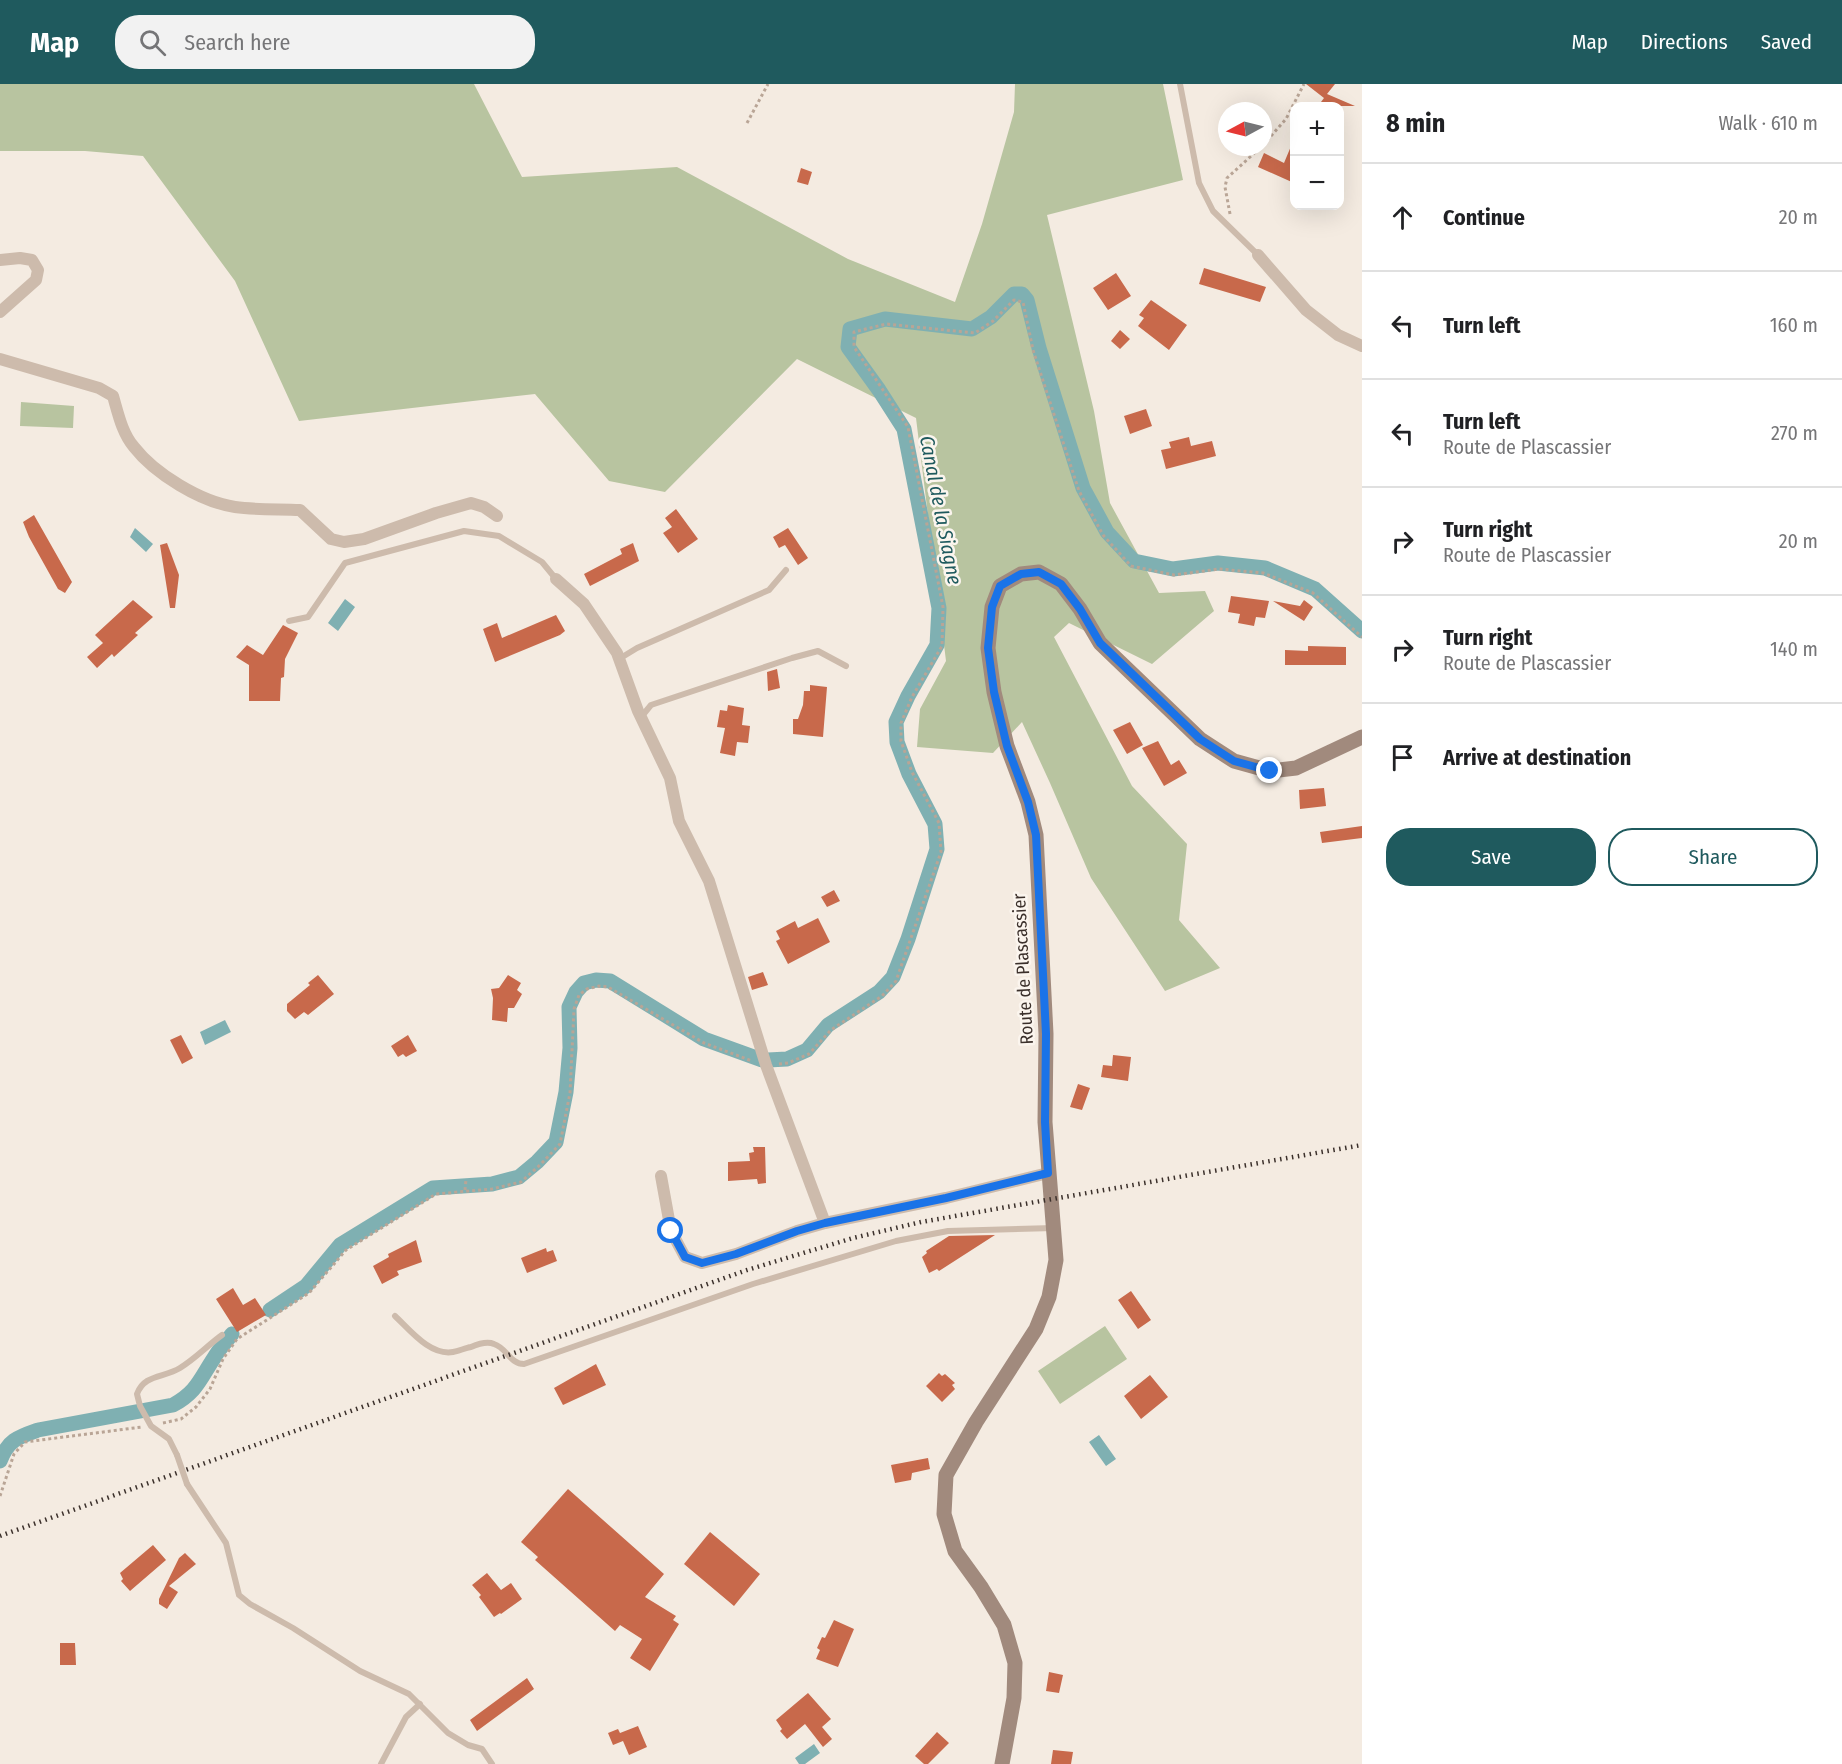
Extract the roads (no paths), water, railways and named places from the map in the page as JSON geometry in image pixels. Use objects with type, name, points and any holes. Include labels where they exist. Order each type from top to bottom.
[{"type":"street","points":[[1258,255],[1306,310],[1338,335],[1362,346]]},
{"type":"street","points":[[0,260],[20,258],[32,260],[38,270],[36,280],[0,312]]},
{"type":"street","points":[[0,359],[99,388],[113,396],[124,429],[134,447],[163,474],[202,499],[234,507],[300,510],[331,539],[344,542],[364,539],[471,503],[484,507],[497,516]]},
{"type":"street","name":"Route de Plascassier","points":[[1002,1764],[1014,1698],[1015,1663],[1004,1625],[981,1587],[955,1551],[944,1514],[946,1475],[976,1422],[1029,1343],[1045,1311],[1056,1260],[1045,1122],[1046,1034],[1036,835],[1028,802],[1007,746],[994,692],[988,648],[992,607],[1000,586],[1021,574],[1039,572],[1061,584],[1080,609],[1100,643],[1200,739],[1234,761],[1270,771],[1296,768],[1362,737]]},
{"type":"street","points":[[556,579],[584,604],[617,653],[641,717],[670,778],[679,821],[710,881],[766,1065],[825,1223]]},
{"type":"street","points":[[661,1176],[671,1231],[685,1257],[702,1263],[736,1254],[825,1223],[946,1198],[1048,1173]]},
{"type":"lane","points":[[1180,84],[1199,183],[1213,211],[1258,255]]},
{"type":"lane","points":[[289,621],[308,617],[345,563],[464,531],[499,536],[542,562],[556,579]]},
{"type":"lane","points":[[620,659],[637,648],[769,590],[786,570]]},
{"type":"lane","points":[[641,717],[651,705],[801,655],[818,651],[846,666]]},
{"type":"lane","points":[[394,1316],[437,1351],[452,1353],[477,1345],[493,1343],[514,1361],[524,1364],[753,1284],[896,1241],[948,1232],[1055,1228]]},
{"type":"lane","points":[[222,1335],[179,1369],[140,1385],[137,1394],[140,1406],[151,1425],[169,1439],[188,1484],[226,1544],[239,1595],[249,1604],[293,1628],[360,1671],[409,1694],[448,1733],[468,1745],[482,1749],[492,1764]]},
{"type":"lane","points":[[381,1764],[406,1717],[420,1704]]},
{"type":"water","points":[[135,528],[153,544],[146,552],[130,537]]},
{"type":"water","points":[[345,599],[355,607],[338,631],[328,623]]},
{"type":"water","points":[[225,1020],[231,1032],[205,1045],[200,1032]]},
{"type":"water","points":[[1099,1435],[1116,1459],[1106,1466],[1089,1442]]},
{"type":"water","points":[[814,1744],[820,1753],[805,1764],[799,1764],[795,1758]]},
{"type":"waterway","name":"Canal de la Siagne","points":[[768,1060],[787,1059],[807,1050],[828,1025],[879,992],[893,977],[908,939],[937,849],[935,824],[909,774],[897,742],[896,722],[937,645],[939,608],[904,429],[848,347],[850,329],[885,319],[972,329],[991,317],[1014,294],[1022,294],[1027,300],[1039,348],[1083,488],[1107,532],[1134,561],[1173,569],[1218,563],[1265,568],[1315,589],[1362,631]]},
{"type":"waterway","name":"Canal de la Siagne","points":[[270,1310],[306,1286],[340,1245],[433,1188],[492,1184],[519,1177],[537,1162],[556,1142],[566,1092],[570,1048],[569,1007],[576,992],[584,983],[596,980],[610,981],[704,1039],[762,1060]]},
{"type":"waterway","name":"Canal de la Siagne","points":[[0,1461],[6,1448],[14,1440],[38,1430],[173,1405],[193,1390],[232,1334]]},
{"type":"railway","points":[[0,1536],[747,1270],[853,1238],[921,1222],[1362,1145]]}]
